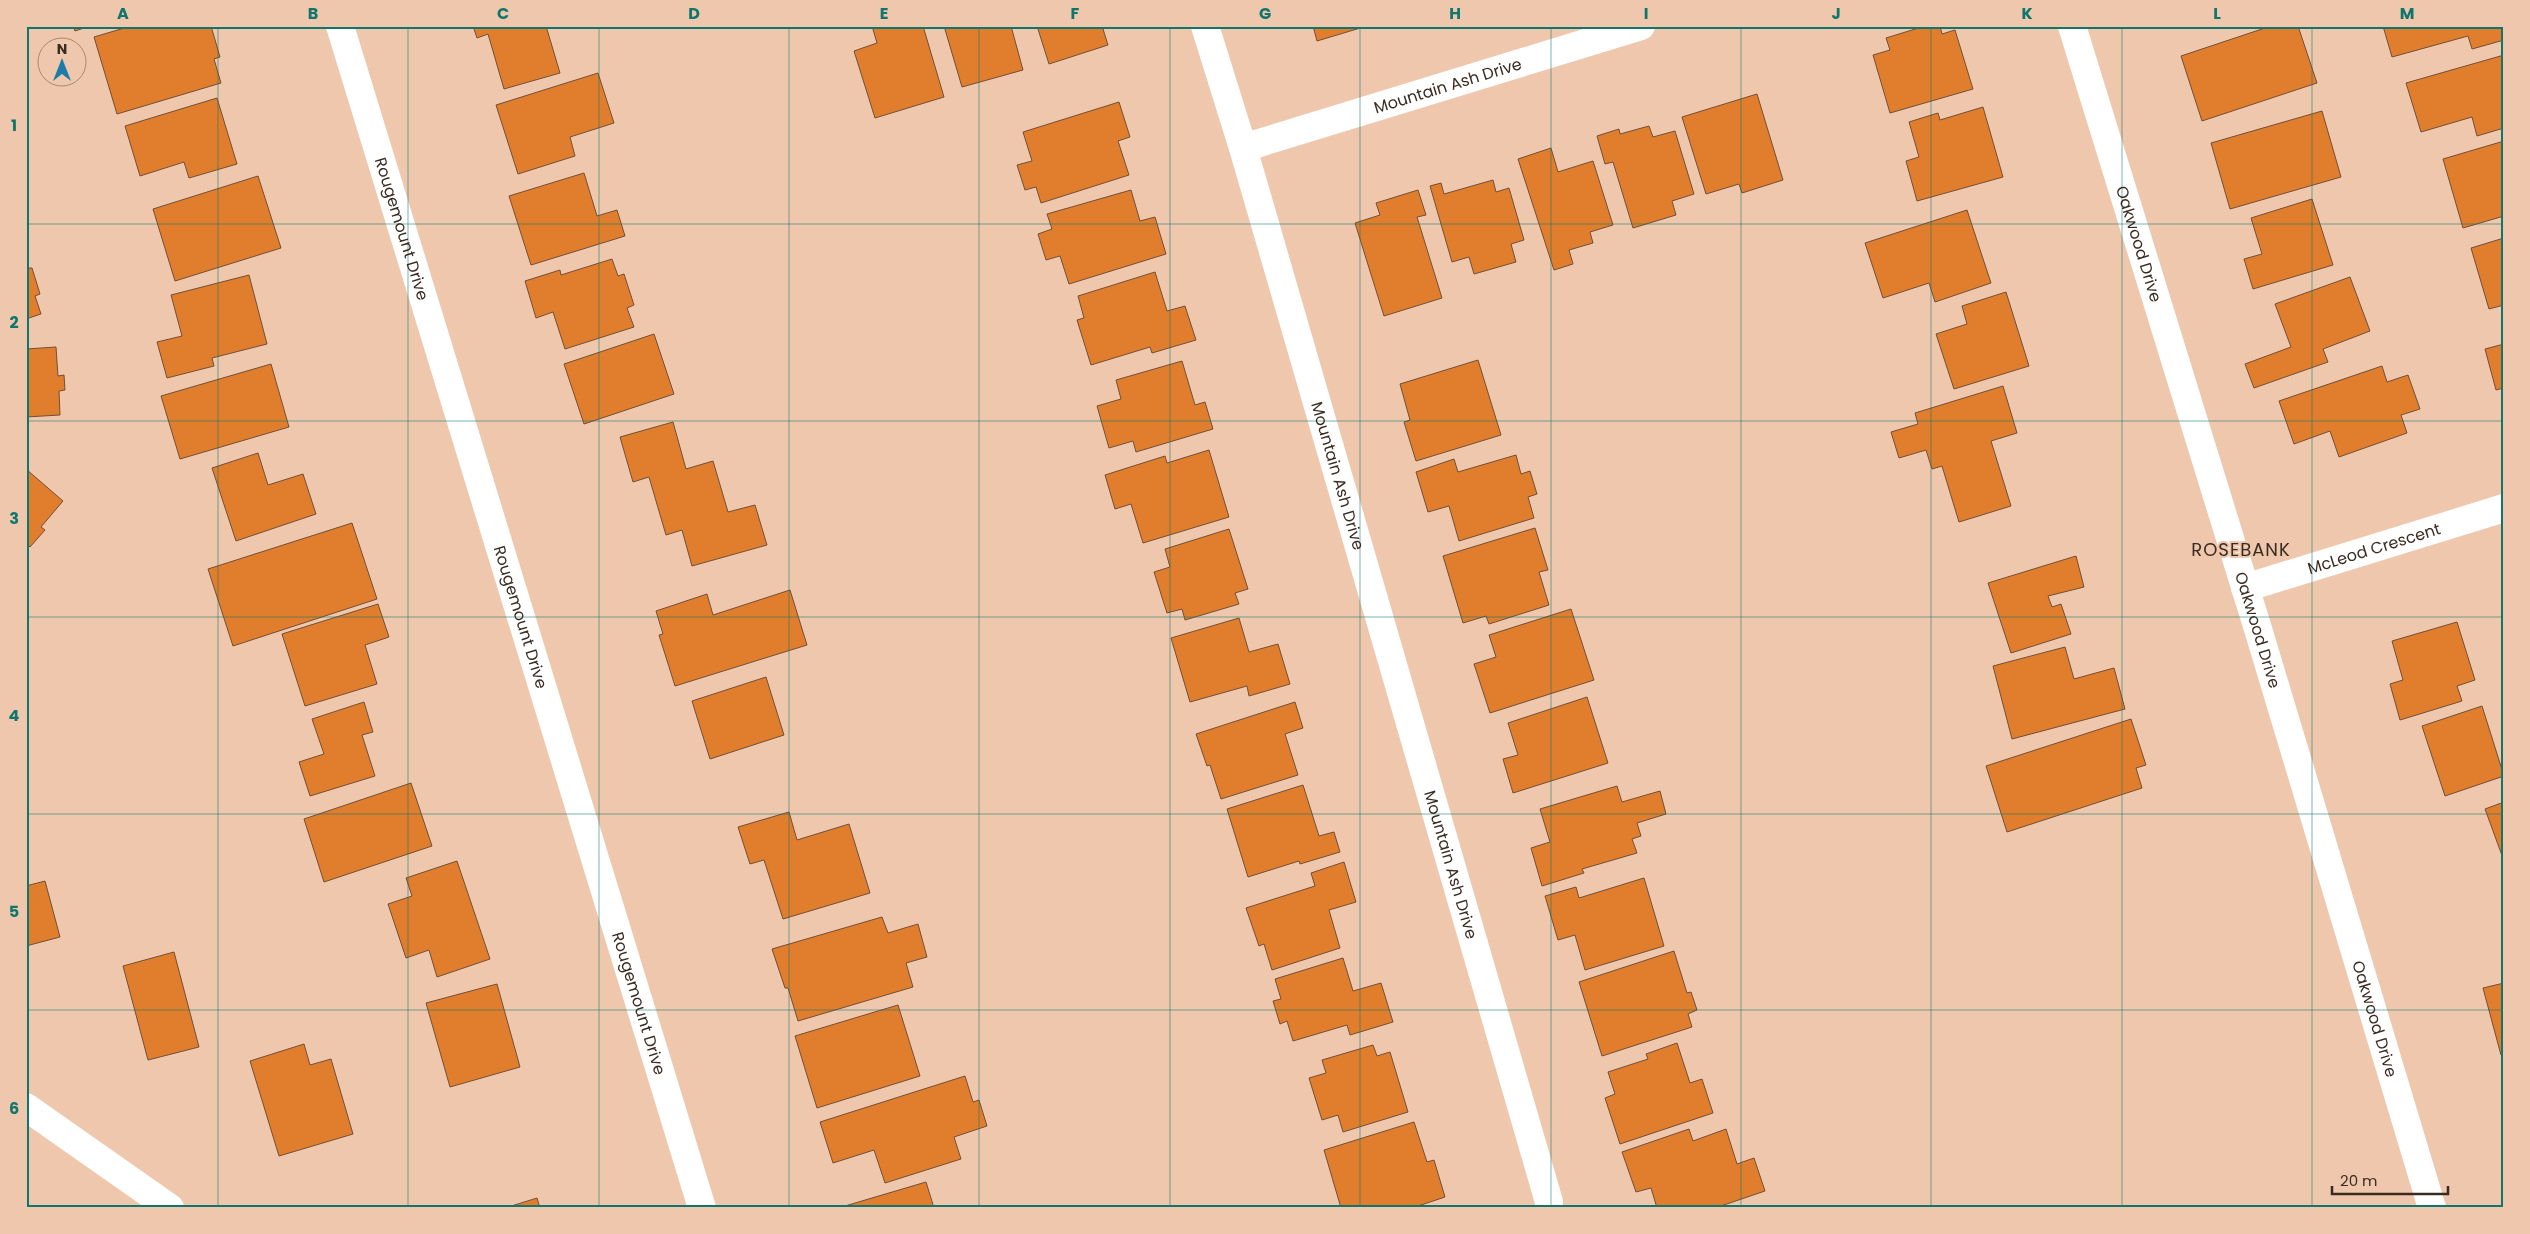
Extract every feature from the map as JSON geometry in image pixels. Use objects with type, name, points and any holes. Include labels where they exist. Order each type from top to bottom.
[{"type":"street","name":"Rougemount Drive","points":[[340,26],[702,1208]]},
{"type":"street","points":[[1205,26],[1243,148]]},
{"type":"street","name":"Mountain Ash Drive","points":[[1549,1202],[1243,148],[1641,26]]},
{"type":"street","name":"Oakwood Drive","points":[[2072,26],[2245,588],[2432,1208]]},
{"type":"street","name":"McLeod Crescent","points":[[2245,588],[2504,508]]},
{"type":"street","points":[[26,1107],[170,1208]]},
{"type":"building","points":[[73,26],[90,26],[75,31]]},
{"type":"building","points":[[131,26],[211,26],[220,57],[214,59],[221,83],[117,114],[94,37]]},
{"type":"building","points":[[473,26],[546,26],[560,73],[504,89],[488,34],[477,38]]},
{"type":"building","points":[[872,26],[923,26],[944,97],[875,118],[854,51],[877,43]]},
{"type":"building","points":[[944,26],[1011,26],[1023,70],[962,87]]},
{"type":"building","points":[[1037,26],[1112,26],[1103,29],[1108,45],[1049,64]]},
{"type":"building","points":[[1313,26],[1367,26],[1317,41]]},
{"type":"building","points":[[1925,26],[1940,26],[1942,34],[1955,30],[1973,89],[1890,113],[1873,55],[1890,50],[1886,38]]},
{"type":"building","points":[[2271,26],[2298,26],[2317,83],[2202,121],[2181,56]]},
{"type":"building","points":[[2383,26],[2504,26],[2504,40],[2472,49],[2468,36],[2392,57]]},
{"type":"building","points":[[2504,55],[2504,128],[2477,136],[2472,117],[2421,132],[2406,83]]},
{"type":"building","points":[[598,73],[614,123],[570,137],[575,156],[518,174],[496,105]]},
{"type":"building","points":[[1757,94],[1783,180],[1742,193],[1739,184],[1706,194],[1682,117]]},
{"type":"building","points":[[217,98],[237,164],[189,178],[184,162],[140,176],[125,126]]},
{"type":"building","points":[[1119,102],[1130,137],[1118,141],[1129,175],[1041,203],[1036,187],[1025,190],[1017,165],[1032,161],[1023,132]]},
{"type":"building","points":[[1983,107],[2003,177],[1917,201],[1906,161],[1919,157],[1909,122],[1938,113],[1940,120]]},
{"type":"building","points":[[2322,111],[2341,177],[2230,209],[2211,143]]},
{"type":"building","points":[[1649,126],[1653,137],[1675,131],[1694,194],[1672,201],[1676,215],[1633,228],[1613,162],[1605,164],[1597,136],[1619,129],[1620,134]]},
{"type":"building","points":[[2504,141],[2504,216],[2463,228],[2443,159]]},
{"type":"building","points":[[1551,148],[1558,172],[1593,161],[1613,225],[1590,232],[1593,243],[1569,250],[1573,264],[1554,270],[1518,159]]},
{"type":"building","points":[[584,173],[597,216],[617,210],[625,236],[531,265],[509,196]]},
{"type":"building","points":[[258,176],[281,248],[175,281],[153,209]]},
{"type":"building","points":[[1493,180],[1496,192],[1509,188],[1524,240],[1511,244],[1516,262],[1474,274],[1469,257],[1452,262],[1430,186],[1441,183],[1444,194]]},
{"type":"building","points":[[1131,190],[1140,221],[1155,217],[1166,254],[1069,284],[1060,256],[1046,260],[1038,234],[1052,229],[1047,214]]},
{"type":"building","points":[[1418,190],[1426,215],[1417,217],[1442,298],[1384,316],[1355,223],[1380,215],[1376,203]]},
{"type":"building","points":[[2312,199],[2333,265],[2253,289],[2244,259],[2262,254],[2251,218]]},
{"type":"building","points":[[1967,210],[1991,283],[1935,302],[1929,283],[1883,298],[1865,243]]},
{"type":"building","points":[[2504,238],[2504,305],[2489,309],[2471,248]]},
{"type":"building","points":[[612,259],[618,276],[624,274],[634,305],[627,308],[634,327],[565,349],[553,312],[536,318],[525,281],[560,270],[561,275]]},
{"type":"building","points":[[26,268],[32,268],[40,294],[35,296],[41,314],[26,319]]},
{"type":"building","points":[[1155,272],[1167,311],[1185,306],[1196,340],[1152,353],[1150,347],[1091,365],[1077,320],[1084,318],[1078,296]]},
{"type":"building","points":[[249,275],[267,344],[212,358],[214,366],[167,378],[157,342],[182,336],[171,295]]},
{"type":"building","points":[[2350,277],[2370,331],[2323,349],[2328,362],[2254,388],[2245,364],[2291,347],[2275,304]]},
{"type":"building","points":[[2006,292],[2029,366],[1954,389],[1936,334],[1967,324],[1962,306]]},
{"type":"building","points":[[654,334],[674,394],[584,424],[564,364]]},
{"type":"building","points":[[2504,344],[2504,388],[2496,390],[2485,349]]},
{"type":"building","points":[[56,347],[58,376],[64,375],[65,390],[59,391],[60,415],[26,417],[26,349]]},
{"type":"building","points":[[1478,360],[1501,435],[1416,461],[1404,422],[1410,420],[1400,384]]},
{"type":"building","points":[[1182,361],[1195,405],[1205,402],[1213,429],[1136,452],[1133,441],[1109,448],[1097,406],[1121,399],[1116,380]]},
{"type":"building","points":[[271,364],[289,427],[180,459],[161,396]]},
{"type":"building","points":[[2382,366],[2387,382],[2408,375],[2420,409],[2401,415],[2407,433],[2339,457],[2330,431],[2294,444],[2279,401]]},
{"type":"building","points":[[2003,386],[2017,433],[1991,441],[2011,506],[1959,522],[1942,466],[1932,469],[1926,450],[1899,458],[1891,432],[1918,424],[1915,413]]},
{"type":"building","points":[[673,422],[686,469],[713,461],[728,512],[755,505],[767,545],[692,566],[682,530],[666,535],[649,477],[633,482],[620,437]]},
{"type":"building","points":[[1209,450],[1229,517],[1143,543],[1131,504],[1115,509],[1105,475],[1165,456],[1167,463]]},
{"type":"building","points":[[258,453],[268,485],[303,474],[316,514],[236,541],[212,468]]},
{"type":"building","points":[[1516,455],[1521,474],[1530,471],[1537,494],[1528,497],[1534,518],[1459,541],[1449,506],[1428,512],[1416,472],[1454,459],[1458,472]]},
{"type":"building","points":[[26,469],[63,501],[41,527],[45,530],[30,547],[26,543]]},
{"type":"building","points":[[352,523],[377,599],[233,646],[208,569]]},
{"type":"building","points":[[1535,528],[1548,570],[1539,572],[1549,605],[1489,624],[1486,616],[1463,623],[1443,556]]},
{"type":"building","points":[[1229,529],[1248,589],[1235,593],[1239,604],[1185,620],[1182,609],[1167,613],[1154,572],[1170,567],[1165,549]]},
{"type":"building","points":[[2076,556],[2084,587],[2048,596],[2052,607],[2061,604],[2071,634],[2011,653],[1988,583]]},
{"type":"building","points":[[790,590],[807,645],[675,686],[659,635],[663,634],[656,611],[707,594],[713,615]]},
{"type":"building","points":[[378,604],[389,637],[365,645],[377,684],[305,706],[282,634]]},
{"type":"building","points":[[1571,609],[1594,680],[1490,713],[1474,664],[1496,657],[1489,635]]},
{"type":"building","points":[[1239,618],[1249,652],[1278,644],[1290,684],[1249,696],[1247,686],[1190,702],[1171,638]]},
{"type":"building","points":[[2457,622],[2475,680],[2457,686],[2462,701],[2400,720],[2390,684],[2403,680],[2392,641]]},
{"type":"building","points":[[2065,647],[2074,679],[2114,668],[2125,709],[2012,739],[1993,666]]},
{"type":"building","points":[[766,677],[784,735],[710,759],[692,701]]},
{"type":"building","points":[[1587,697],[1608,763],[1513,793],[1503,759],[1518,755],[1508,723]]},
{"type":"building","points":[[364,702],[373,732],[362,735],[375,776],[310,796],[299,762],[324,754],[312,719]]},
{"type":"building","points":[[1295,702],[1303,728],[1285,734],[1298,775],[1221,799],[1210,765],[1207,766],[1196,734]]},
{"type":"building","points":[[2482,706],[2504,776],[2445,796],[2422,726]]},
{"type":"building","points":[[2131,719],[2146,765],[2136,768],[2142,788],[2007,832],[1986,766]]},
{"type":"building","points":[[411,783],[432,846],[324,882],[304,819]]},
{"type":"building","points":[[1303,785],[1319,836],[1334,832],[1340,852],[1300,864],[1299,861],[1248,877],[1227,809]]},
{"type":"building","points":[[1617,786],[1622,802],[1660,791],[1666,814],[1637,823],[1641,836],[1632,839],[1637,853],[1582,869],[1584,873],[1542,886],[1531,848],[1550,842],[1540,809]]},
{"type":"building","points":[[2504,802],[2504,861],[2485,809]]},
{"type":"building","points":[[789,812],[797,840],[849,824],[870,893],[783,919],[764,860],[750,864],[738,827]]},
{"type":"building","points":[[457,861],[490,959],[437,977],[429,950],[406,958],[388,904],[412,896],[406,878]]},
{"type":"building","points":[[1344,862],[1356,902],[1329,910],[1340,948],[1272,970],[1264,944],[1259,946],[1246,908],[1315,886],[1311,873]]},
{"type":"building","points":[[1644,878],[1664,946],[1585,970],[1575,935],[1558,940],[1545,896],[1576,887],[1579,898]]},
{"type":"building","points":[[45,881],[60,937],[26,946],[26,886]]},
{"type":"building","points":[[882,917],[888,933],[918,924],[927,957],[906,963],[913,987],[798,1021],[788,988],[785,988],[772,949]]},
{"type":"building","points":[[1674,951],[1687,993],[1691,992],[1697,1010],[1688,1014],[1692,1027],[1602,1056],[1579,982]]},
{"type":"building","points":[[174,952],[199,1047],[148,1060],[123,966]]},
{"type":"building","points":[[1343,958],[1353,991],[1381,983],[1393,1022],[1350,1035],[1347,1025],[1293,1041],[1287,1021],[1280,1024],[1273,1001],[1281,999],[1275,979]]},
{"type":"building","points":[[2504,983],[2504,1054],[2501,1055],[2483,988]]},
{"type":"building","points":[[497,984],[520,1067],[450,1087],[426,1003]]},
{"type":"building","points":[[898,1005],[920,1076],[817,1108],[795,1036]]},
{"type":"building","points":[[1677,1043],[1690,1083],[1702,1079],[1713,1113],[1620,1144],[1605,1098],[1615,1094],[1608,1072],[1648,1059],[1646,1054]]},
{"type":"building","points":[[304,1044],[310,1065],[331,1059],[353,1134],[279,1156],[250,1061]]},
{"type":"building","points":[[1373,1045],[1377,1056],[1390,1052],[1408,1112],[1343,1132],[1338,1115],[1322,1120],[1309,1078],[1326,1073],[1322,1060]]},
{"type":"building","points":[[965,1076],[973,1102],[979,1100],[987,1126],[954,1137],[961,1159],[885,1183],[874,1150],[833,1163],[820,1122]]},
{"type":"building","points":[[1414,1122],[1427,1162],[1434,1160],[1445,1197],[1412,1208],[1341,1208],[1324,1150]]},
{"type":"building","points":[[1689,1129],[1693,1141],[1726,1129],[1737,1164],[1754,1158],[1765,1191],[1715,1208],[1657,1208],[1651,1188],[1636,1192],[1622,1152]]},
{"type":"building","points":[[926,1182],[934,1208],[845,1208],[845,1206]]},
{"type":"building","points":[[537,1198],[540,1208],[505,1208]]},
{"type":"district","name":"ROSEBANK","points":[[2241,549]]}]
